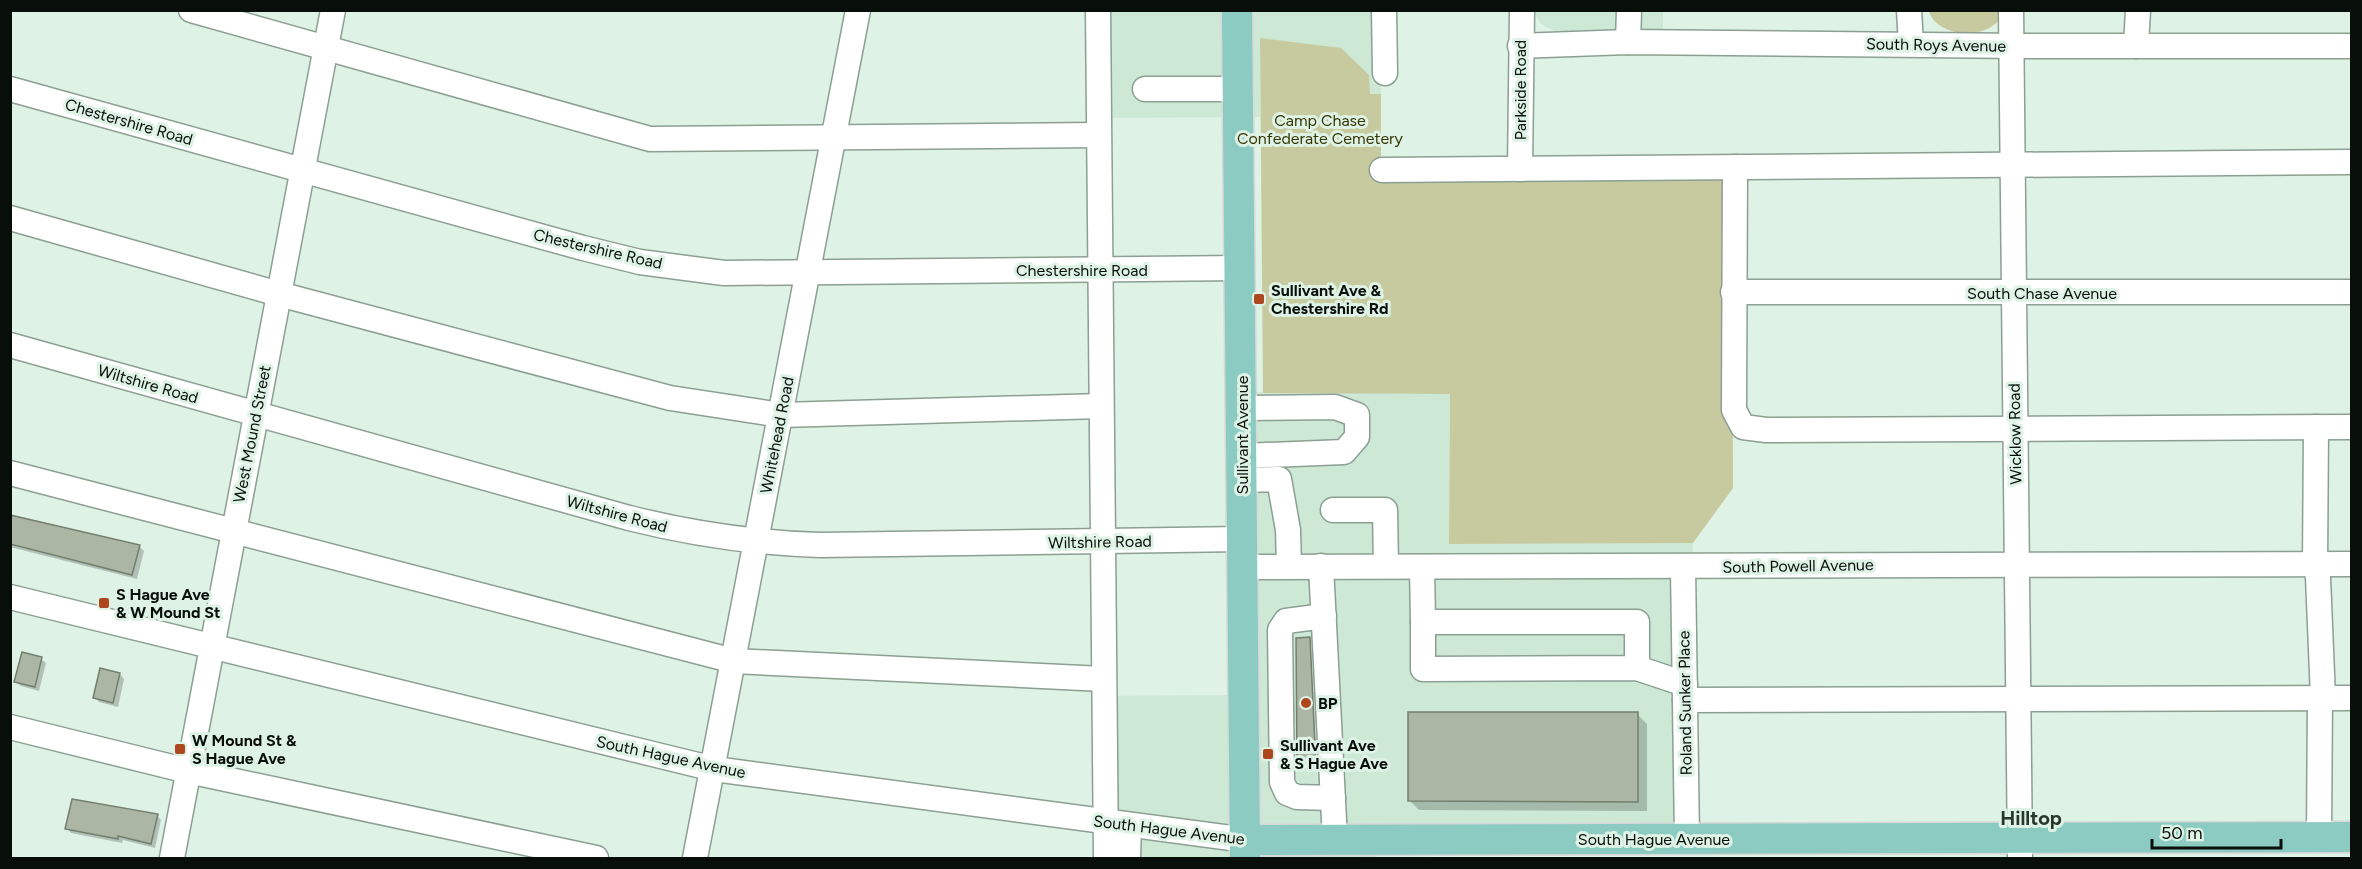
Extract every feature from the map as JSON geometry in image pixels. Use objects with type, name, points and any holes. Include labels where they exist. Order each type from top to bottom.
[{"type":"main road","name":"Sullivant Avenue","points":[[1237,10],[1246,849]]},
{"type":"main road","name":"South Hague Avenue","points":[[1246,849],[1687,839],[2020,848],[2352,837]]},
{"type":"street","points":[[191,10],[650,140],[834,136],[1098,135]]},
{"type":"street","name":"West Mound Street","points":[[172,858],[333,10]]},
{"type":"street","name":"Whitehead Road","points":[[695,858],[714,769],[858,10]]},
{"type":"street","points":[[1098,10],[1106,858]]},
{"type":"street","points":[[1384,10],[1385,73]]},
{"type":"street","name":"Parkside Road","points":[[1520,169],[1522,10]]},
{"type":"street","points":[[1628,42],[1629,10]]},
{"type":"street","points":[[1909,10],[1911,44]]},
{"type":"street","name":"Wicklow Road","points":[[2011,10],[2020,848]]},
{"type":"street","points":[[2136,46],[2138,10]]},
{"type":"street","name":"South Roys Avenue","points":[[1520,46],[1628,42],[2012,46],[2352,46]]},
{"type":"street","points":[[1145,88],[1238,89]]},
{"type":"street","name":"Chestershire Road","points":[[10,89],[640,262],[724,273],[1241,268]]},
{"type":"street","points":[[1382,170],[2352,162]]},
{"type":"street","points":[[1735,167],[1734,410],[1743,427],[1766,430],[2352,427]]},
{"type":"street","points":[[10,218],[279,294],[670,398],[781,415],[1101,406]]},
{"type":"street","name":"South Chase Avenue","points":[[1733,292],[2352,292]]},
{"type":"street","name":"Wiltshire Road","points":[[10,345],[629,518],[674,529],[756,543],[832,545],[1102,542],[1243,553]]},
{"type":"street","points":[[1242,408],[1335,407],[1357,415],[1357,437],[1344,452],[1242,468]]},
{"type":"street","points":[[2316,427],[2315,564],[2318,577],[2321,698],[2319,837]]},
{"type":"street","points":[[1242,468],[1279,479],[1288,530],[1289,566]]},
{"type":"street","points":[[10,473],[734,661],[1103,679]]},
{"type":"street","points":[[1333,510],[1385,510],[1386,566]]},
{"type":"street","name":"South Powell Avenue","points":[[1243,553],[1289,566],[2352,564]]},
{"type":"street","points":[[1321,566],[1333,798],[1360,847]]},
{"type":"street","points":[[1422,567],[1423,669],[1637,668],[1685,692],[2018,698],[2352,698]]},
{"type":"street","name":"Roland Sunker Place","points":[[1683,567],[1687,839]]},
{"type":"street","name":"South Hague Avenue","points":[[10,597],[714,769],[1129,825],[1246,849]]},
{"type":"street","points":[[1324,616],[1286,621],[1280,630],[1282,782],[1287,793],[1297,797],[1333,798]]},
{"type":"street","points":[[1423,622],[1637,622],[1637,668]]},
{"type":"street","points":[[1245,665],[1279,665]]},
{"type":"street","points":[[1244,740],[1280,724]]},
{"type":"street","points":[[10,727],[188,771],[596,858]]},
{"type":"street","points":[[1128,858],[1129,825]]},
{"type":"shaded area","points":[[1102,11],[1379,11],[1381,94],[1369,94],[1260,39],[1260,117],[1103,118]]},
{"type":"shaded area","points":[[1533,11],[1663,11],[1663,31],[1556,32],[1541,24]]},
{"type":"shaded area","points":[[1231,392],[1450,394],[1449,544],[1693,543],[1696,844],[1376,845],[1376,858],[1103,858],[1099,696],[1236,695]]},
{"type":"green space","points":[[1929,11],[2003,11],[1998,21],[1990,28],[1966,33],[1954,32],[1943,27],[1934,21]]},
{"type":"green space","name":"Camp Chase Confederate Cemetery","points":[[1260,38],[1341,48],[1369,75],[1370,94],[1381,94],[1381,161],[1732,163],[1733,488],[1693,543],[1449,544],[1450,394],[1263,393]]},
{"type":"building","points":[[10,515],[140,545],[132,575],[10,544]]},
{"type":"building","name":"BP","points":[[1310,637],[1316,768],[1297,768],[1296,638]]},
{"type":"building","points":[[22,652],[42,657],[35,687],[14,682]]},
{"type":"building","points":[[100,668],[120,673],[113,703],[93,698]]},
{"type":"building","points":[[1408,712],[1638,712],[1638,802],[1408,801]]},
{"type":"building","points":[[72,799],[158,814],[151,844],[118,836],[118,839],[65,829]]},
{"type":"place","name":"Sullivant Ave & Chestershire Rd","points":[[1259,299]]},
{"type":"place","name":"S Hague Ave & W Mound St","points":[[104,603]]},
{"type":"place","name":"BP","points":[[1306,703]]},
{"type":"place","name":"W Mound St & S Hague Ave","points":[[180,749]]},
{"type":"place","name":"Sullivant Ave & S Hague Ave","points":[[1268,754]]},
{"type":"district","name":"Hilltop","points":[[2031,818]]}]
